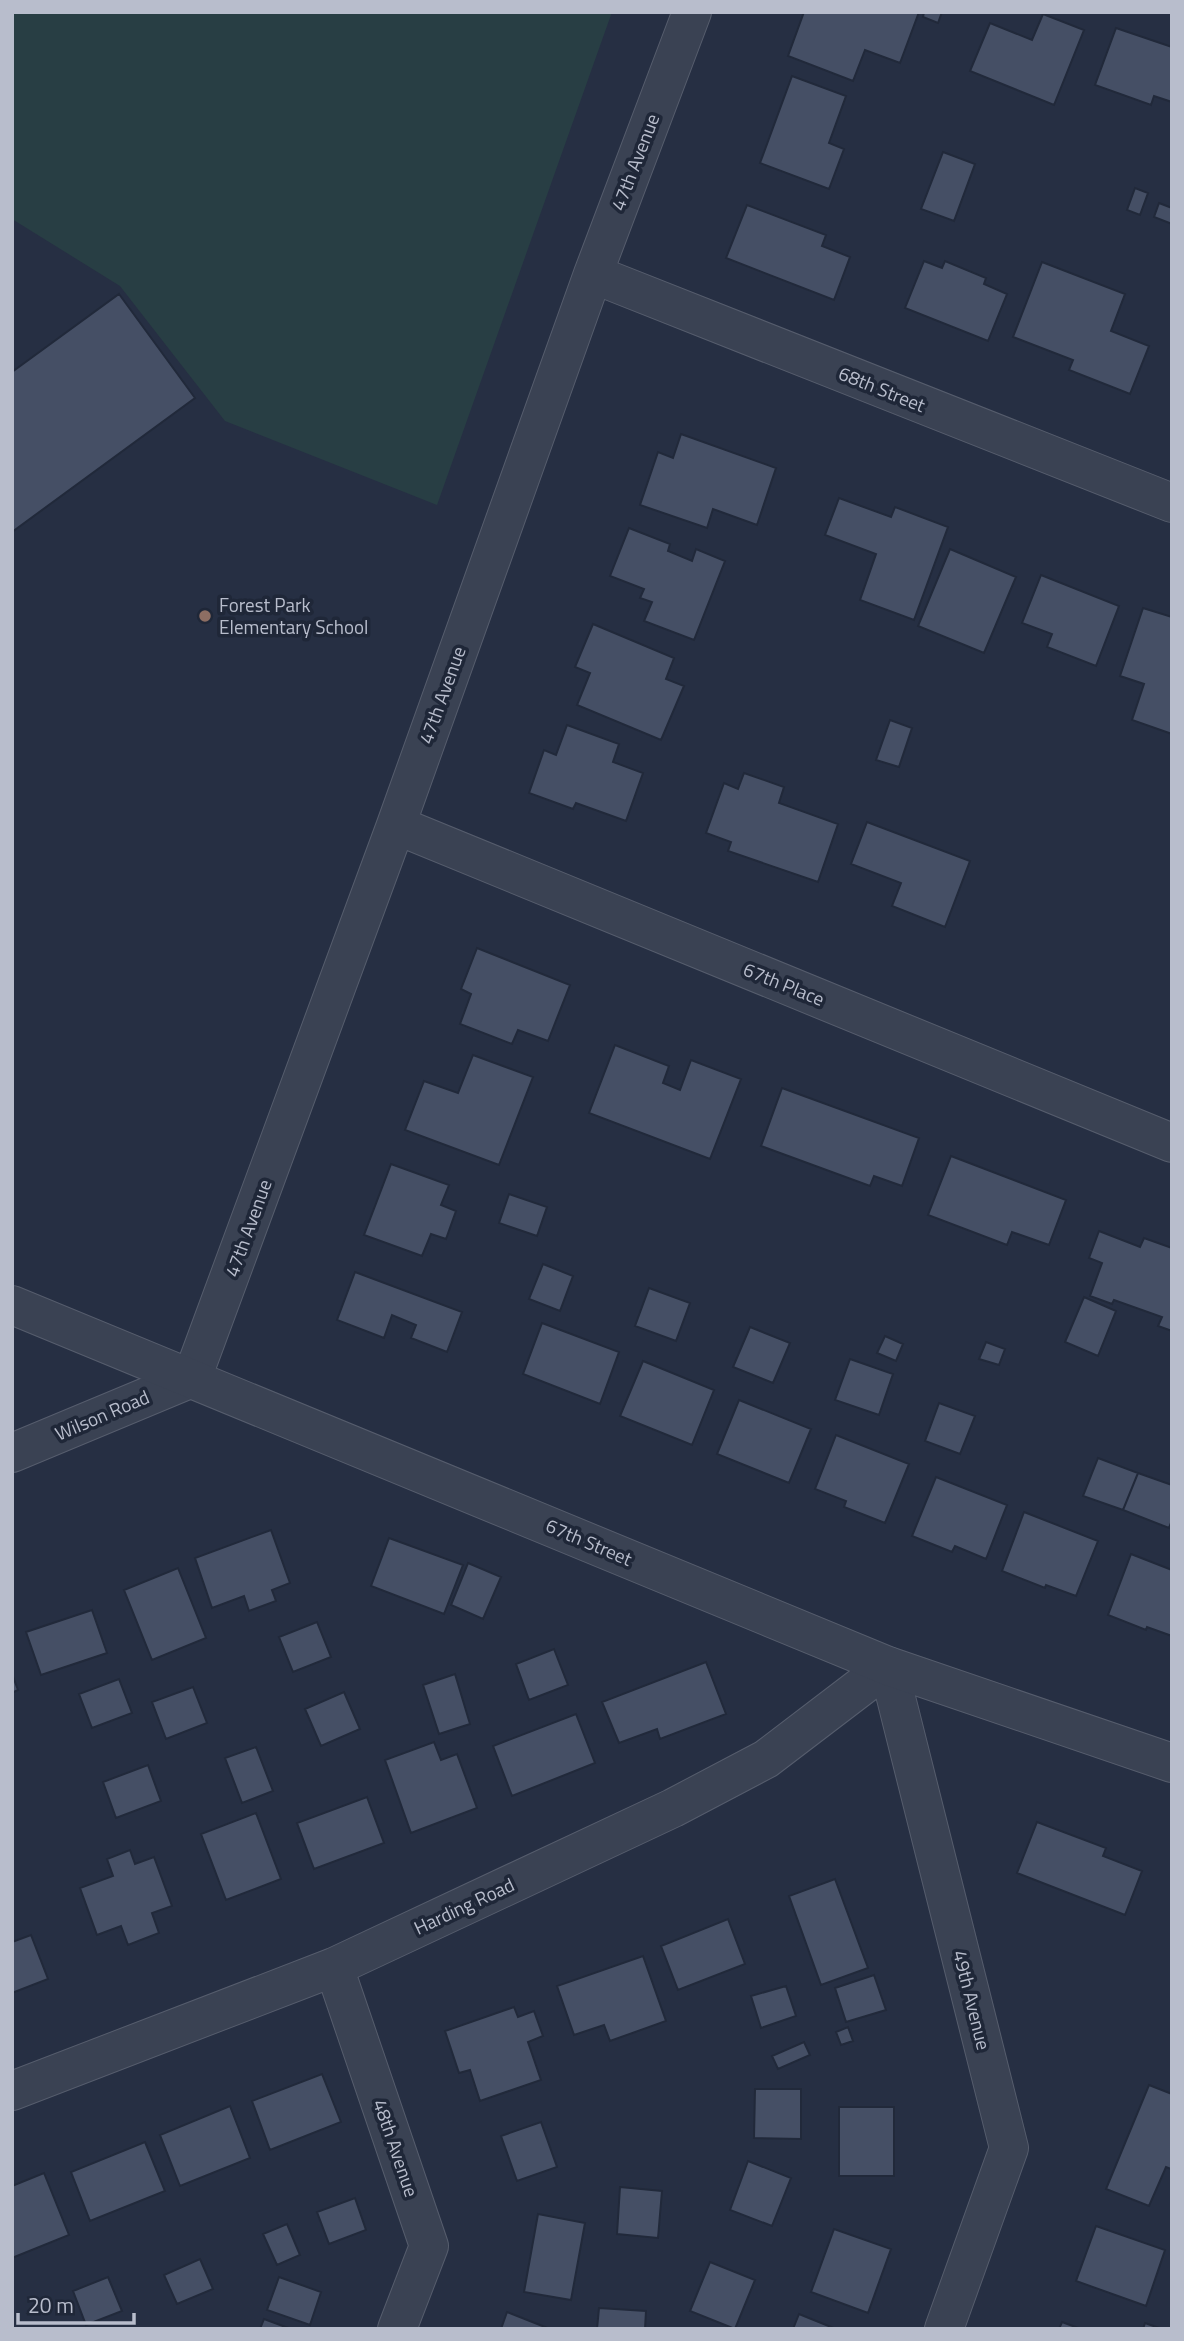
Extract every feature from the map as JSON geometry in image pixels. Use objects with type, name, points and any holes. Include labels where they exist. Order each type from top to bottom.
[{"type":"street","name":"47th Avenue","points":[[192,1378],[396,825],[593,274],[692,12]]},
{"type":"street","name":"68th Street","points":[[593,274],[1172,503]]},
{"type":"street","name":"67th Place","points":[[396,825],[1172,1143]]},
{"type":"street","name":"67th Street","points":[[12,1305],[888,1666],[1172,1763]]},
{"type":"street","name":"Wilson Road","points":[[12,1453],[192,1378]]},
{"type":"street","name":"Harding Road","points":[[12,2091],[334,1967],[673,1808],[766,1759],[888,1666]]},
{"type":"street","name":"49th Avenue","points":[[888,1666],[1009,2148],[944,2329]]},
{"type":"street","name":"48th Avenue","points":[[334,1967],[429,2246],[397,2329]]},
{"type":"green space","points":[[12,12],[612,12],[437,505],[225,421],[120,286],[12,219]]},
{"type":"building","points":[[804,12],[919,12],[900,63],[865,50],[853,81],[788,56]]},
{"type":"building","points":[[924,12],[942,12],[938,23],[923,17]]},
{"type":"building","points":[[1043,14],[1084,30],[1054,105],[970,71],[990,23],[1032,40]]},
{"type":"building","points":[[1116,28],[1172,47],[1172,102],[1154,96],[1151,105],[1095,85]]},
{"type":"building","points":[[792,76],[846,96],[829,143],[844,149],[829,189],[760,163]]},
{"type":"building","points":[[943,152],[975,164],[954,221],[921,209]]},
{"type":"building","points":[[1135,188],[1148,193],[1140,215],[1127,210]]},
{"type":"building","points":[[1159,203],[1172,208],[1172,224],[1154,217]]},
{"type":"building","points":[[747,205],[826,235],[822,246],[850,257],[834,300],[726,258]]},
{"type":"building","points":[[924,261],[942,268],[945,261],[986,278],[984,284],[1007,294],[988,341],[905,308]]},
{"type":"building","points":[[1042,262],[1125,294],[1111,331],[1149,346],[1130,394],[1069,370],[1073,360],[1013,337]]},
{"type":"building","points":[[119,294],[195,398],[12,532],[12,372]]},
{"type":"building","points":[[681,434],[776,468],[757,525],[713,509],[707,528],[640,505],[658,452],[673,458]]},
{"type":"building","points":[[839,498],[891,517],[895,507],[948,527],[914,620],[860,600],[876,554],[825,535]]},
{"type":"building","points":[[629,528],[670,544],[668,551],[692,561],[696,549],[725,561],[694,640],[644,621],[652,602],[640,598],[644,589],[610,576]]},
{"type":"building","points":[[950,549],[1016,577],[984,653],[918,626]]},
{"type":"building","points":[[1041,575],[1119,606],[1096,666],[1047,647],[1052,634],[1022,623]]},
{"type":"building","points":[[1143,608],[1172,617],[1172,734],[1132,720],[1144,684],[1120,676]]},
{"type":"building","points":[[593,624],[674,658],[666,679],[684,686],[661,740],[577,705],[590,673],[575,667]]},
{"type":"building","points":[[890,720],[912,728],[899,767],[876,760]]},
{"type":"building","points":[[567,725],[619,744],[613,762],[643,773],[626,821],[576,803],[573,809],[529,793],[544,750],[556,755]]},
{"type":"building","points":[[744,773],[784,787],[779,803],[838,824],[818,882],[728,851],[731,842],[706,833],[724,783],[738,789]]},
{"type":"building","points":[[867,822],[970,861],[945,927],[892,906],[901,883],[851,864]]},
{"type":"building","points":[[477,948],[570,985],[548,1041],[518,1030],[512,1044],[460,1024],[471,994],[461,989]]},
{"type":"building","points":[[615,1045],[669,1066],[663,1083],[680,1090],[691,1060],[741,1079],[710,1159],[589,1113]]},
{"type":"building","points":[[473,1055],[533,1077],[499,1165],[405,1130],[424,1081],[458,1093]]},
{"type":"building","points":[[782,1088],[919,1138],[902,1186],[874,1176],[870,1186],[761,1146]]},
{"type":"building","points":[[951,1156],[1066,1200],[1049,1245],[1012,1232],[1007,1245],[928,1215]]},
{"type":"building","points":[[391,1164],[449,1185],[441,1205],[456,1211],[446,1239],[431,1234],[422,1256],[364,1235]]},
{"type":"building","points":[[509,1194],[547,1207],[537,1236],[499,1223]]},
{"type":"building","points":[[1099,1231],[1140,1247],[1144,1238],[1172,1248],[1172,1331],[1158,1326],[1162,1317],[1114,1300],[1112,1304],[1090,1296],[1102,1263],[1089,1258]]},
{"type":"building","points":[[543,1264],[573,1276],[560,1311],[529,1299]]},
{"type":"building","points":[[355,1272],[462,1312],[447,1352],[411,1338],[416,1325],[392,1315],[384,1338],[337,1320]]},
{"type":"building","points":[[649,1288],[690,1303],[676,1341],[635,1326]]},
{"type":"building","points":[[1084,1297],[1116,1311],[1098,1356],[1065,1342]]},
{"type":"building","points":[[542,1323],[619,1352],[600,1404],[523,1374]]},
{"type":"building","points":[[750,1327],[790,1343],[773,1383],[733,1367]]},
{"type":"building","points":[[885,1336],[903,1344],[896,1361],[877,1353]]},
{"type":"building","points":[[986,1342],[1005,1349],[999,1365],[979,1359]]},
{"type":"building","points":[[850,1359],[893,1374],[879,1415],[835,1400]]},
{"type":"building","points":[[643,1361],[714,1390],[692,1445],[620,1416]]},
{"type":"building","points":[[739,1400],[811,1429],[789,1483],[717,1454]]},
{"type":"building","points":[[939,1403],[975,1416],[960,1454],[925,1441]]},
{"type":"building","points":[[836,1435],[909,1464],[885,1523],[844,1507],[846,1501],[815,1489]]},
{"type":"building","points":[[1098,1458],[1138,1473],[1123,1510],[1083,1496]]},
{"type":"building","points":[[1138,1473],[1172,1485],[1172,1520],[1169,1528],[1123,1510]]},
{"type":"building","points":[[936,1477],[1007,1505],[986,1559],[955,1546],[952,1552],[912,1536]]},
{"type":"building","points":[[1024,1512],[1098,1541],[1076,1596],[1046,1585],[1045,1588],[1002,1571]]},
{"type":"building","points":[[271,1530],[290,1583],[272,1590],[276,1601],[249,1611],[244,1596],[212,1608],[195,1558]]},
{"type":"building","points":[[389,1538],[463,1565],[444,1614],[371,1586]]},
{"type":"building","points":[[1131,1554],[1172,1570],[1172,1636],[1147,1627],[1146,1630],[1108,1615]]},
{"type":"building","points":[[468,1563],[501,1577],[483,1619],[451,1605]]},
{"type":"building","points":[[178,1568],[206,1638],[152,1660],[124,1590]]},
{"type":"building","points":[[92,1610],[107,1653],[41,1675],[26,1632]]},
{"type":"building","points":[[317,1622],[331,1657],[293,1672],[279,1637]]},
{"type":"building","points":[[554,1649],[568,1685],[529,1700],[516,1664]]},
{"type":"building","points":[[706,1662],[726,1714],[660,1739],[657,1729],[619,1743],[602,1702]]},
{"type":"building","points":[[12,1674],[18,1690],[12,1693]]},
{"type":"building","points":[[455,1674],[470,1724],[439,1734],[423,1685]]},
{"type":"building","points":[[119,1679],[132,1713],[92,1728],[79,1694]]},
{"type":"building","points":[[193,1687],[207,1723],[166,1739],[152,1702]]},
{"type":"building","points":[[344,1692],[360,1729],[321,1746],[305,1709]]},
{"type":"building","points":[[576,1714],[595,1763],[512,1796],[493,1746]]},
{"type":"building","points":[[434,1742],[441,1760],[457,1754],[477,1808],[411,1833],[385,1760]]},
{"type":"building","points":[[256,1747],[273,1791],[242,1803],[225,1758]]},
{"type":"building","points":[[148,1765],[161,1801],[116,1818],[103,1782]]},
{"type":"building","points":[[367,1797],[384,1843],[314,1869],[297,1823]]},
{"type":"building","points":[[256,1813],[281,1879],[226,1900],[201,1834]]},
{"type":"building","points":[[1037,1822],[1106,1848],[1103,1856],[1142,1871],[1125,1915],[1017,1873]]},
{"type":"building","points":[[130,1850],[135,1864],[154,1857],[172,1906],[152,1913],[159,1933],[128,1945],[121,1926],[97,1935],[80,1888],[113,1876],[107,1859]]},
{"type":"building","points":[[835,1879],[868,1968],[821,1985],[789,1896]]},
{"type":"building","points":[[728,1919],[745,1964],[678,1990],[661,1946]]},
{"type":"building","points":[[31,1935],[48,1979],[12,1993],[12,1942]]},
{"type":"building","points":[[643,1956],[666,2021],[610,2041],[604,2025],[574,2035],[557,1986]]},
{"type":"building","points":[[874,1975],[886,2010],[846,2022],[835,1988]]},
{"type":"building","points":[[786,1986],[796,2016],[761,2028],[751,1996]]},
{"type":"building","points":[[514,2007],[518,2017],[534,2011],[543,2036],[528,2042],[541,2080],[480,2101],[470,2070],[459,2073],[445,2031]]},
{"type":"building","points":[[848,2027],[853,2041],[841,2045],[836,2032]]},
{"type":"building","points":[[804,2042],[810,2055],[778,2069],[772,2056]]},
{"type":"building","points":[[322,2074],[341,2122],[270,2150],[252,2101]]},
{"type":"building","points":[[1149,2085],[1172,2094],[1172,2167],[1166,2167],[1149,2206],[1106,2189]]},
{"type":"building","points":[[755,2089],[801,2089],[801,2139],[754,2138]]},
{"type":"building","points":[[230,2106],[250,2158],[180,2186],[160,2135]]},
{"type":"building","points":[[839,2107],[894,2107],[894,2176],[839,2176]]},
{"type":"building","points":[[541,2122],[557,2167],[517,2181],[501,2136]]},
{"type":"building","points":[[145,2142],[165,2191],[90,2221],[71,2172]]},
{"type":"building","points":[[748,2161],[791,2178],[772,2226],[730,2210]]},
{"type":"building","points":[[44,2173],[69,2235],[12,2258],[12,2186]]},
{"type":"building","points":[[620,2187],[662,2191],[658,2238],[617,2234]]},
{"type":"building","points":[[355,2198],[366,2230],[329,2244],[317,2212]]},
{"type":"building","points":[[538,2214],[585,2223],[571,2300],[524,2292]]},
{"type":"building","points":[[287,2224],[300,2255],[277,2265],[263,2234]]},
{"type":"building","points":[[1096,2226],[1165,2250],[1146,2306],[1076,2281]]},
{"type":"building","points":[[834,2229],[891,2249],[868,2313],[811,2292]]},
{"type":"building","points":[[200,2259],[213,2289],[177,2304],[164,2275]]},
{"type":"building","points":[[710,2262],[755,2280],[735,2329],[690,2311]]},
{"type":"building","points":[[108,2277],[122,2311],[86,2325],[73,2291]]},
{"type":"building","points":[[279,2277],[321,2292],[310,2325],[267,2310]]},
{"type":"building","points":[[599,2308],[646,2311],[645,2329],[597,2329]]},
{"type":"building","points":[[507,2312],[550,2329],[501,2329]]},
{"type":"building","points":[[799,2314],[836,2329],[793,2329]]},
{"type":"building","points":[[264,2319],[291,2329],[260,2329]]},
{"type":"building","points":[[1062,2322],[1081,2329],[1059,2329]]},
{"type":"building","points":[[1145,2323],[1162,2329],[1143,2329]]},
{"type":"place","name":"Forest Park Elementary School","points":[[205,616]]}]
